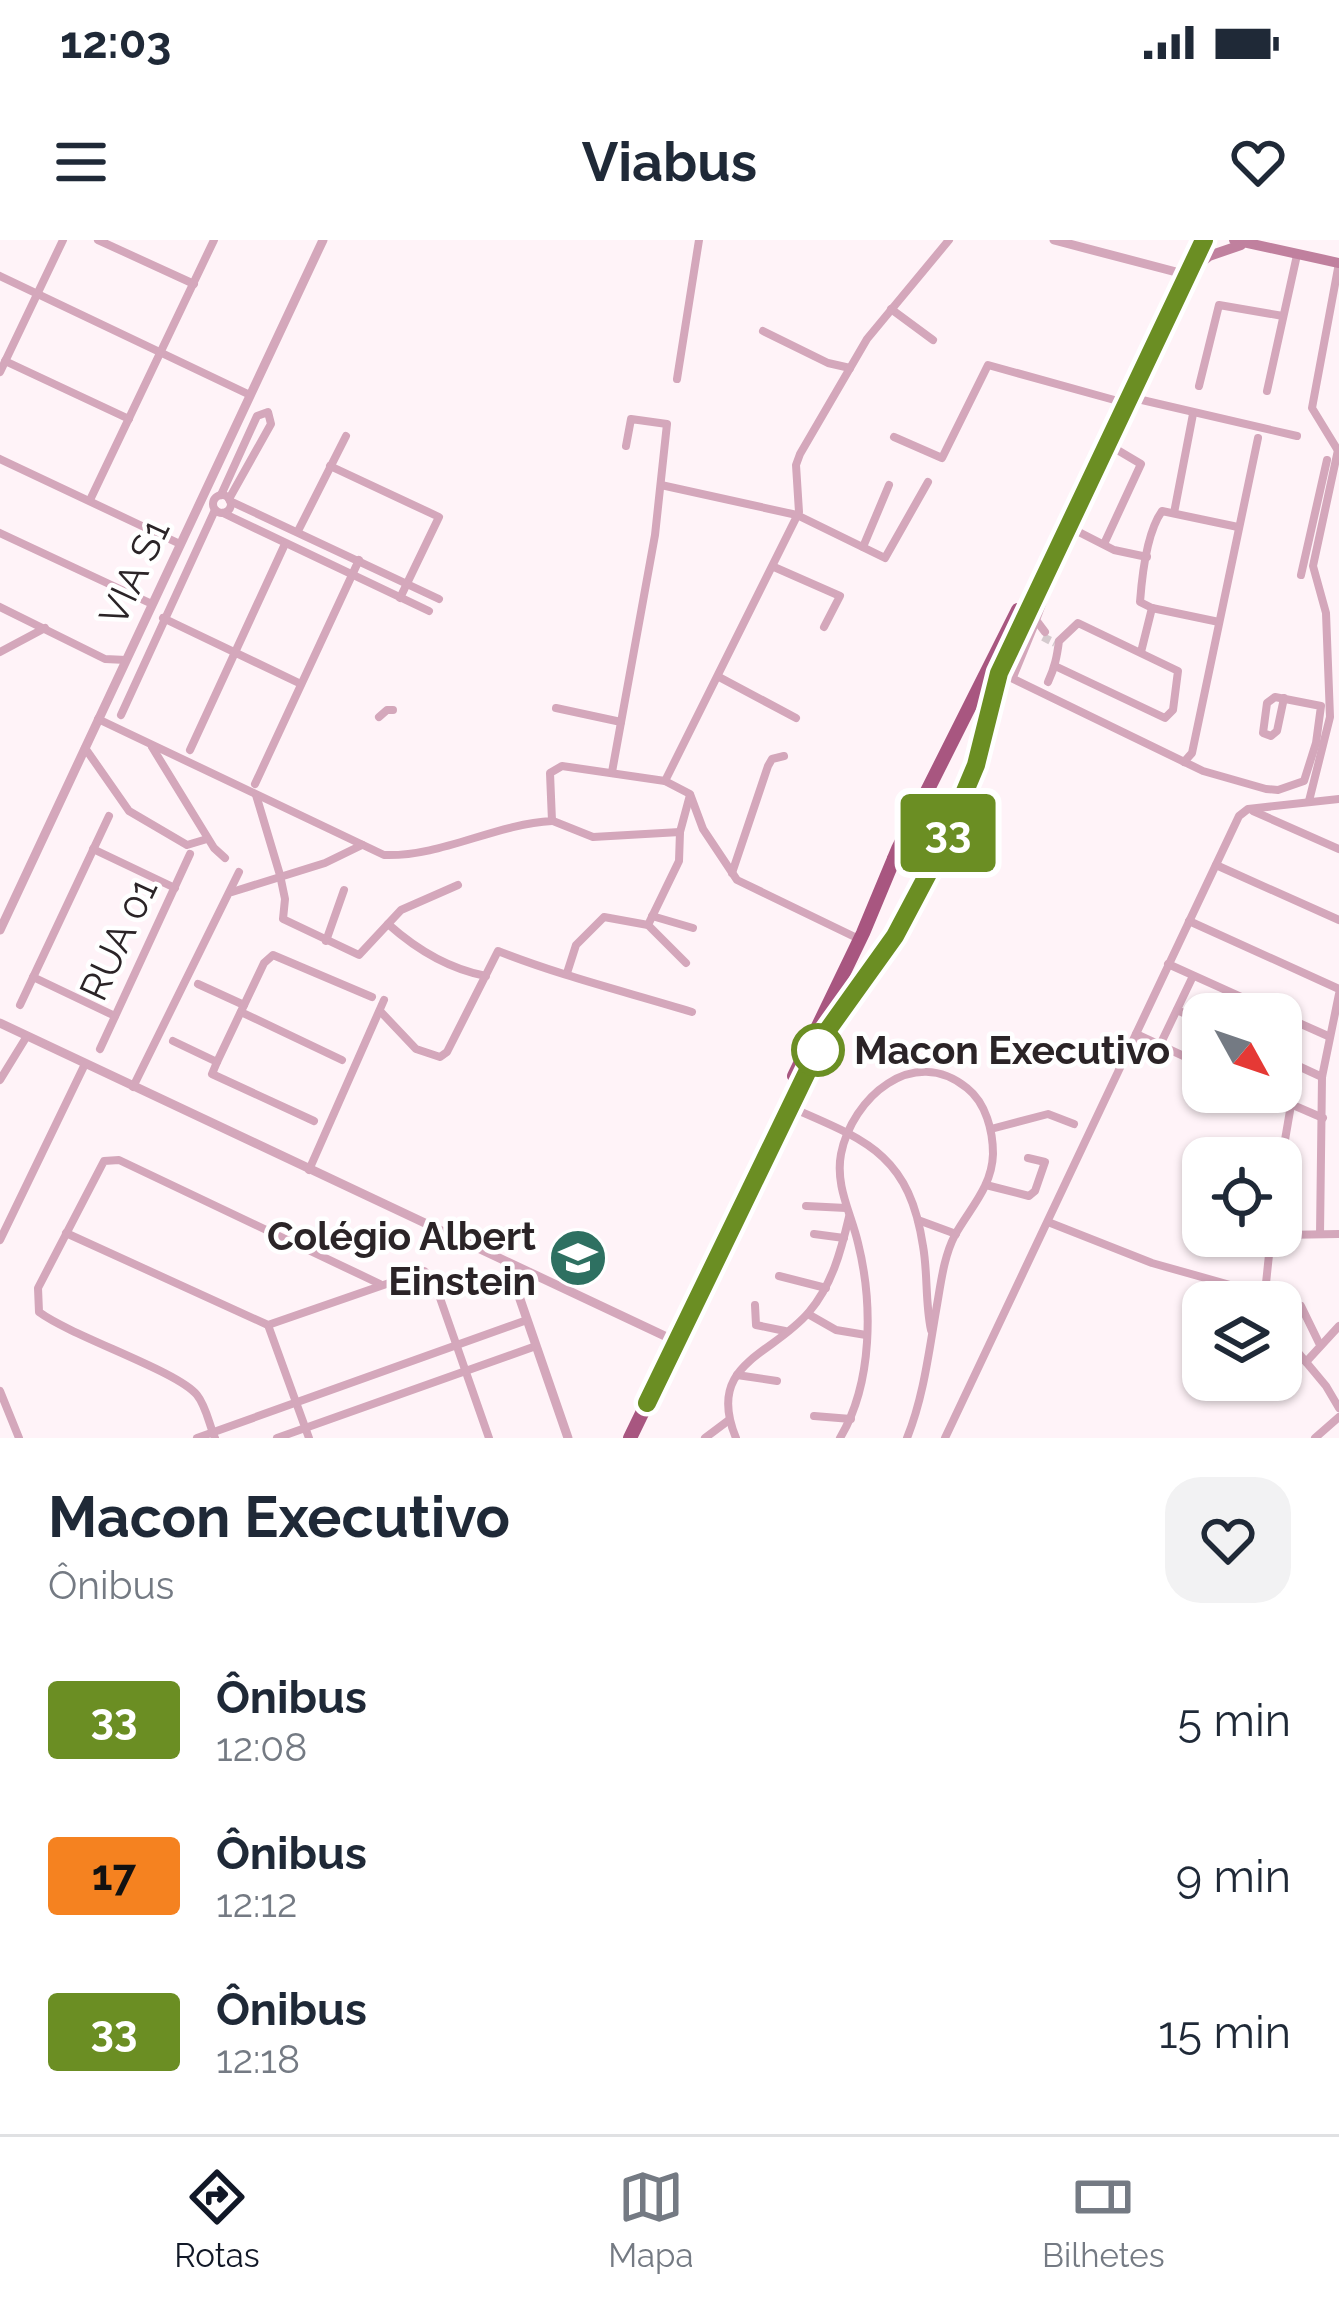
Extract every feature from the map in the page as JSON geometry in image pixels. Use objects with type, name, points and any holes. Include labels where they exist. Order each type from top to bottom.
[{"type":"highway","points":[[629,1438],[669,1338],[860,939],[916,810],[981,688],[1200,240]]},
{"type":"highway","points":[[629,1438],[833,1020],[884,954],[952,826],[1044,574],[1124,399]]},
{"type":"highway","points":[[916,810],[916,825],[926,836],[941,836],[952,826]]},
{"type":"highway","points":[[892,863],[900,854],[916,854],[926,863],[926,879]]},
{"type":"main road","points":[[1183,275],[1209,256],[1244,244],[1339,263]]},
{"type":"street","points":[[0,372],[63,240]]},
{"type":"street","points":[[98,240],[194,284]]},
{"type":"street","points":[[89,500],[214,240]]},
{"type":"street","name":"VIA S1","points":[[0,930],[323,240]]},
{"type":"street","points":[[677,379],[699,240]]},
{"type":"street","points":[[665,781],[797,515],[800,454],[891,309],[949,240]]},
{"type":"street","points":[[1054,240],[1084,244],[1183,275]]},
{"type":"street","points":[[1267,391],[1297,255]]},
{"type":"street","points":[[1310,801],[1330,717],[1326,614],[1313,566],[1334,456],[1312,408],[1339,263]]},
{"type":"street","points":[[0,276],[250,395]]},
{"type":"street","points":[[1198,386],[1220,305],[1283,316]]},
{"type":"street","points":[[891,309],[933,340]]},
{"type":"street","points":[[763,332],[828,363],[850,368]]},
{"type":"street","points":[[5,361],[129,419]]},
{"type":"street","points":[[894,437],[942,458],[988,364],[1297,436]]},
{"type":"street","points":[[121,715],[163,619],[219,511],[230,508],[229,497],[256,416],[268,412],[272,424],[229,497]]},
{"type":"street","points":[[1174,513],[1193,414]]},
{"type":"street","points":[[613,772],[667,424],[631,419],[626,446]]},
{"type":"street","points":[[298,531],[346,436]]},
{"type":"street","points":[[1184,762],[1192,753],[1258,438]]},
{"type":"street","points":[[1104,544],[1141,464],[1107,444]]},
{"type":"street","points":[[1313,457],[1334,456]]},
{"type":"street","points":[[1301,575],[1334,456]]},
{"type":"street","points":[[0,459],[180,544]]},
{"type":"street","points":[[330,466],[439,517],[400,598]]},
{"type":"street","points":[[1124,472],[1136,477]]},
{"type":"street","points":[[661,485],[797,515],[887,558],[928,482]]},
{"type":"street","points":[[863,547],[889,485]]},
{"type":"street","points":[[429,611],[434,601],[443,601],[229,497],[214,500],[219,511],[429,611],[438,620]]},
{"type":"street","points":[[1219,622],[1140,602],[1148,557],[1158,514],[1238,527]]},
{"type":"street","points":[[1067,526],[1148,557]]},
{"type":"street","points":[[0,533],[152,604]]},
{"type":"street","points":[[190,750],[285,544]]},
{"type":"street","points":[[358,560],[255,789],[280,875],[283,919],[356,955],[416,900],[458,885]]},
{"type":"street","points":[[774,567],[840,596],[824,627]]},
{"type":"street","points":[[1005,671],[1036,620],[1047,590],[1044,574]]},
{"type":"street","points":[[0,608],[106,658],[126,660]]},
{"type":"street","points":[[1141,652],[1152,608]]},
{"type":"street","points":[[163,619],[301,684]]},
{"type":"street","points":[[1005,671],[1033,634],[1044,634],[1036,620]]},
{"type":"street","points":[[1048,682],[1058,641],[1078,623],[1174,668],[1179,676],[1173,710],[1165,718],[1055,666]]},
{"type":"street","points":[[0,652],[45,628]]},
{"type":"street","points":[[106,658],[119,675]]},
{"type":"street","points":[[1005,671],[1203,771],[1266,789],[1304,781],[1319,730],[1322,706],[1285,698],[1269,700],[1262,728],[1265,735],[1277,731],[1285,698]]},
{"type":"street","points":[[719,677],[796,718]]},
{"type":"street","points":[[556,708],[621,722]]},
{"type":"street","points":[[380,717],[383,711],[393,710]]},
{"type":"street","points":[[98,719],[255,789],[384,855],[552,821],[593,837],[680,832]]},
{"type":"street","points":[[151,746],[207,839],[225,859]]},
{"type":"street","points":[[85,748],[133,814],[187,845],[207,839]]},
{"type":"street","points":[[732,873],[767,766],[784,756]]},
{"type":"street","points":[[552,821],[548,781],[555,769],[665,781],[690,794],[703,829],[742,884],[860,939]]},
{"type":"street","points":[[650,921],[679,861],[680,832],[690,794]]},
{"type":"street","points":[[945,1438],[1239,815],[1248,808],[1339,799]]},
{"type":"street","points":[[1272,819],[1276,805]]},
{"type":"street","points":[[1248,808],[1339,849]]},
{"type":"street","points":[[20,1005],[109,816]]},
{"type":"street","points":[[230,892],[325,863],[362,844]]},
{"type":"street","points":[[93,849],[175,888]]},
{"type":"street","name":"RUA 01","points":[[100,1049],[190,854]]},
{"type":"street","points":[[1216,865],[1339,920]]},
{"type":"street","points":[[133,1087],[239,872]]},
{"type":"street","points":[[326,941],[344,890]]},
{"type":"street","points":[[567,974],[577,945],[604,917],[693,928]]},
{"type":"street","points":[[650,921],[686,963]]},
{"type":"street","points":[[1189,921],[1339,992],[1322,1077],[1320,1234]]},
{"type":"street","points":[[388,924],[441,961],[486,976]]},
{"type":"street","points":[[380,1011],[416,1049],[440,1057],[447,1052],[497,952],[536,968],[692,1012]]},
{"type":"street","points":[[314,1121],[212,1074],[242,1008],[264,963],[273,956],[372,997]]},
{"type":"street","points":[[1168,964],[1231,993]]},
{"type":"street","points":[[1160,1045],[1193,976]]},
{"type":"street","points":[[33,977],[115,1016]]},
{"type":"street","points":[[198,984],[342,1060]]},
{"type":"street","points":[[309,1170],[384,1000]]},
{"type":"street","points":[[1177,1010],[1182,1012]]},
{"type":"street","points":[[0,1024],[669,1338]]},
{"type":"street","points":[[1302,1025],[1328,1036]]},
{"type":"street","points":[[1136,1034],[1182,1055]]},
{"type":"street","points":[[0,1080],[27,1036]]},
{"type":"street","points":[[173,1041],[218,1062]]},
{"type":"street","points":[[0,1240],[85,1064]]},
{"type":"street","points":[[1302,1068],[1322,1077]]},
{"type":"street","points":[[841,1438],[863,1371],[866,1286],[839,1171],[849,1132],[876,1089],[888,1080],[929,1073],[949,1077],[979,1100],[991,1129],[993,1157],[986,1185],[956,1234],[944,1269],[920,1406],[907,1438]]},
{"type":"street","points":[[788,1107],[870,1143],[894,1168],[918,1220],[932,1331]]},
{"type":"street","points":[[1302,1109],[1323,1118]]},
{"type":"street","points":[[991,1129],[1048,1114],[1074,1124]]},
{"type":"street","points":[[213,1435],[201,1400],[186,1384],[82,1338],[38,1312],[38,1288],[101,1164],[112,1158],[380,1284]]},
{"type":"street","points":[[986,1185],[1029,1196],[1045,1162],[1028,1158]]},
{"type":"street","points":[[806,1205],[847,1212]]},
{"type":"street","points":[[736,1438],[729,1420],[731,1384],[746,1361],[808,1313],[827,1288],[844,1238],[847,1212]]},
{"type":"street","points":[[918,1220],[956,1234]]},
{"type":"street","points":[[1048,1222],[1133,1257],[1209,1281]]},
{"type":"street","points":[[66,1233],[268,1324],[417,1271],[429,1274],[489,1438]]},
{"type":"street","points":[[814,1234],[844,1238]]},
{"type":"street","points":[[1302,1234],[1339,1234]]},
{"type":"street","points":[[513,1268],[568,1438]]},
{"type":"street","points":[[779,1276],[827,1288]]},
{"type":"street","points":[[755,1305],[756,1324],[786,1332]]},
{"type":"street","points":[[1302,1308],[1320,1344]]},
{"type":"street","points":[[808,1313],[836,1330],[866,1335]]},
{"type":"street","points":[[197,1438],[527,1320]]},
{"type":"street","points":[[268,1324],[308,1433]]},
{"type":"street","points":[[1306,1362],[1339,1326]]},
{"type":"street","points":[[277,1438],[308,1433],[536,1346]]},
{"type":"street","points":[[1302,1357],[1339,1408]]},
{"type":"street","points":[[737,1375],[777,1381]]},
{"type":"street","points":[[1326,1386],[1339,1379]]},
{"type":"street","points":[[0,1390],[19,1438]]},
{"type":"street","points":[[814,1416],[851,1419]]},
{"type":"street","points":[[1316,1438],[1339,1418]]},
{"type":"street","points":[[706,1438],[729,1420]]},
{"type":"tunnel","points":[[1043,637],[1055,643]]},
{"type":"bus line","name":"33","points":[[647,1403],[827,1031],[895,936],[952,826],[976,765],[999,673],[1204,240]]},
{"type":"place","name":"Macon Executivo","points":[[818,1050]]},
{"type":"place","name":"Colégio Albert Einstein","points":[[578,1258]]}]
